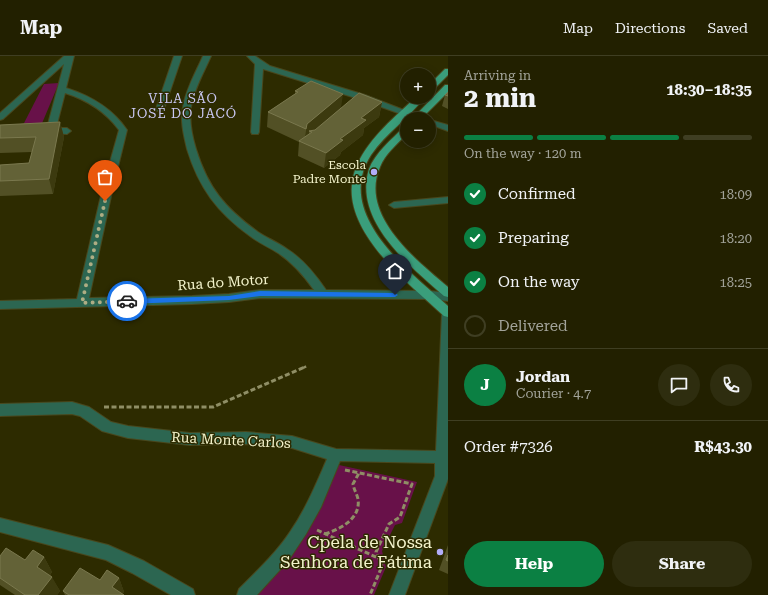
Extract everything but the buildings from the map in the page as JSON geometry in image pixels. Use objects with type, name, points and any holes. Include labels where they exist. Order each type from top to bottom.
[{"type":"main road","points":[[436,82],[448,71]]},
{"type":"main road","points":[[425,112],[448,87]]},
{"type":"main road","points":[[404,112],[413,104]]},
{"type":"main road","points":[[400,116],[369,151],[361,164],[355,192],[358,209],[364,223],[390,258],[448,313]]},
{"type":"main road","points":[[400,137],[383,155],[374,169],[371,184],[372,199],[376,214],[385,230],[417,266],[448,293]]},
{"type":"street","points":[[51,131],[69,56]]},
{"type":"street","points":[[0,117],[69,56]]},
{"type":"street","points":[[160,110],[178,56]]},
{"type":"street","points":[[207,56],[187,107],[186,127],[196,166],[206,187],[222,208],[239,223],[259,238],[287,254],[301,266],[314,279],[322,295]]},
{"type":"street","points":[[251,56],[267,68],[404,112]]},
{"type":"street","points":[[255,132],[259,63]]},
{"type":"street","points":[[62,89],[85,97],[97,104],[117,120],[123,130],[106,195],[82,303]]},
{"type":"street","points":[[436,124],[448,128]]},
{"type":"street","points":[[36,131],[67,131]]},
{"type":"street","points":[[394,205],[448,200]]},
{"type":"street","name":"Rua do Motor","points":[[0,305],[222,298],[260,294],[430,295],[448,298]]},
{"type":"street","points":[[397,595],[445,476],[443,457],[448,313]]},
{"type":"street","name":"Rua Monte Carlos","points":[[0,410],[72,408],[84,411],[107,427],[128,432],[190,439],[246,438],[292,442],[336,454],[443,457]]},
{"type":"street","points":[[245,595],[284,553],[300,530],[313,508],[336,454]]},
{"type":"street","points":[[0,525],[108,553],[138,567],[187,595]]},
{"type":"path","points":[[103,407],[213,407],[307,366]]},
{"type":"path","points":[[341,469],[412,484],[400,518],[389,524],[376,552],[382,566],[370,595]]},
{"type":"path","points":[[324,534],[344,527],[355,516],[358,500],[353,490],[353,481],[359,473]]},
{"type":"path","points":[[312,528],[379,558]]},
{"type":"shaded area","points":[[59,83],[40,128],[22,127],[44,84]]},
{"type":"shaded area","points":[[339,465],[417,482],[402,523],[395,525],[382,551],[386,567],[374,595],[255,595],[303,539]]},
{"type":"way so far","points":[[105,201],[82,303],[127,301]]},
{"type":"place","name":"Escola Padre Monte","points":[[374,172]]},
{"type":"place","name":"Cpela de Nossa Senhora de Fátima","points":[[440,552]]},
{"type":"district","name":"VILA SÃO JOSÉ DO JACÓ","points":[[183,106]]},
{"type":"route","points":[[127,301],[192,300],[229,298],[260,294],[395,295]]}]
